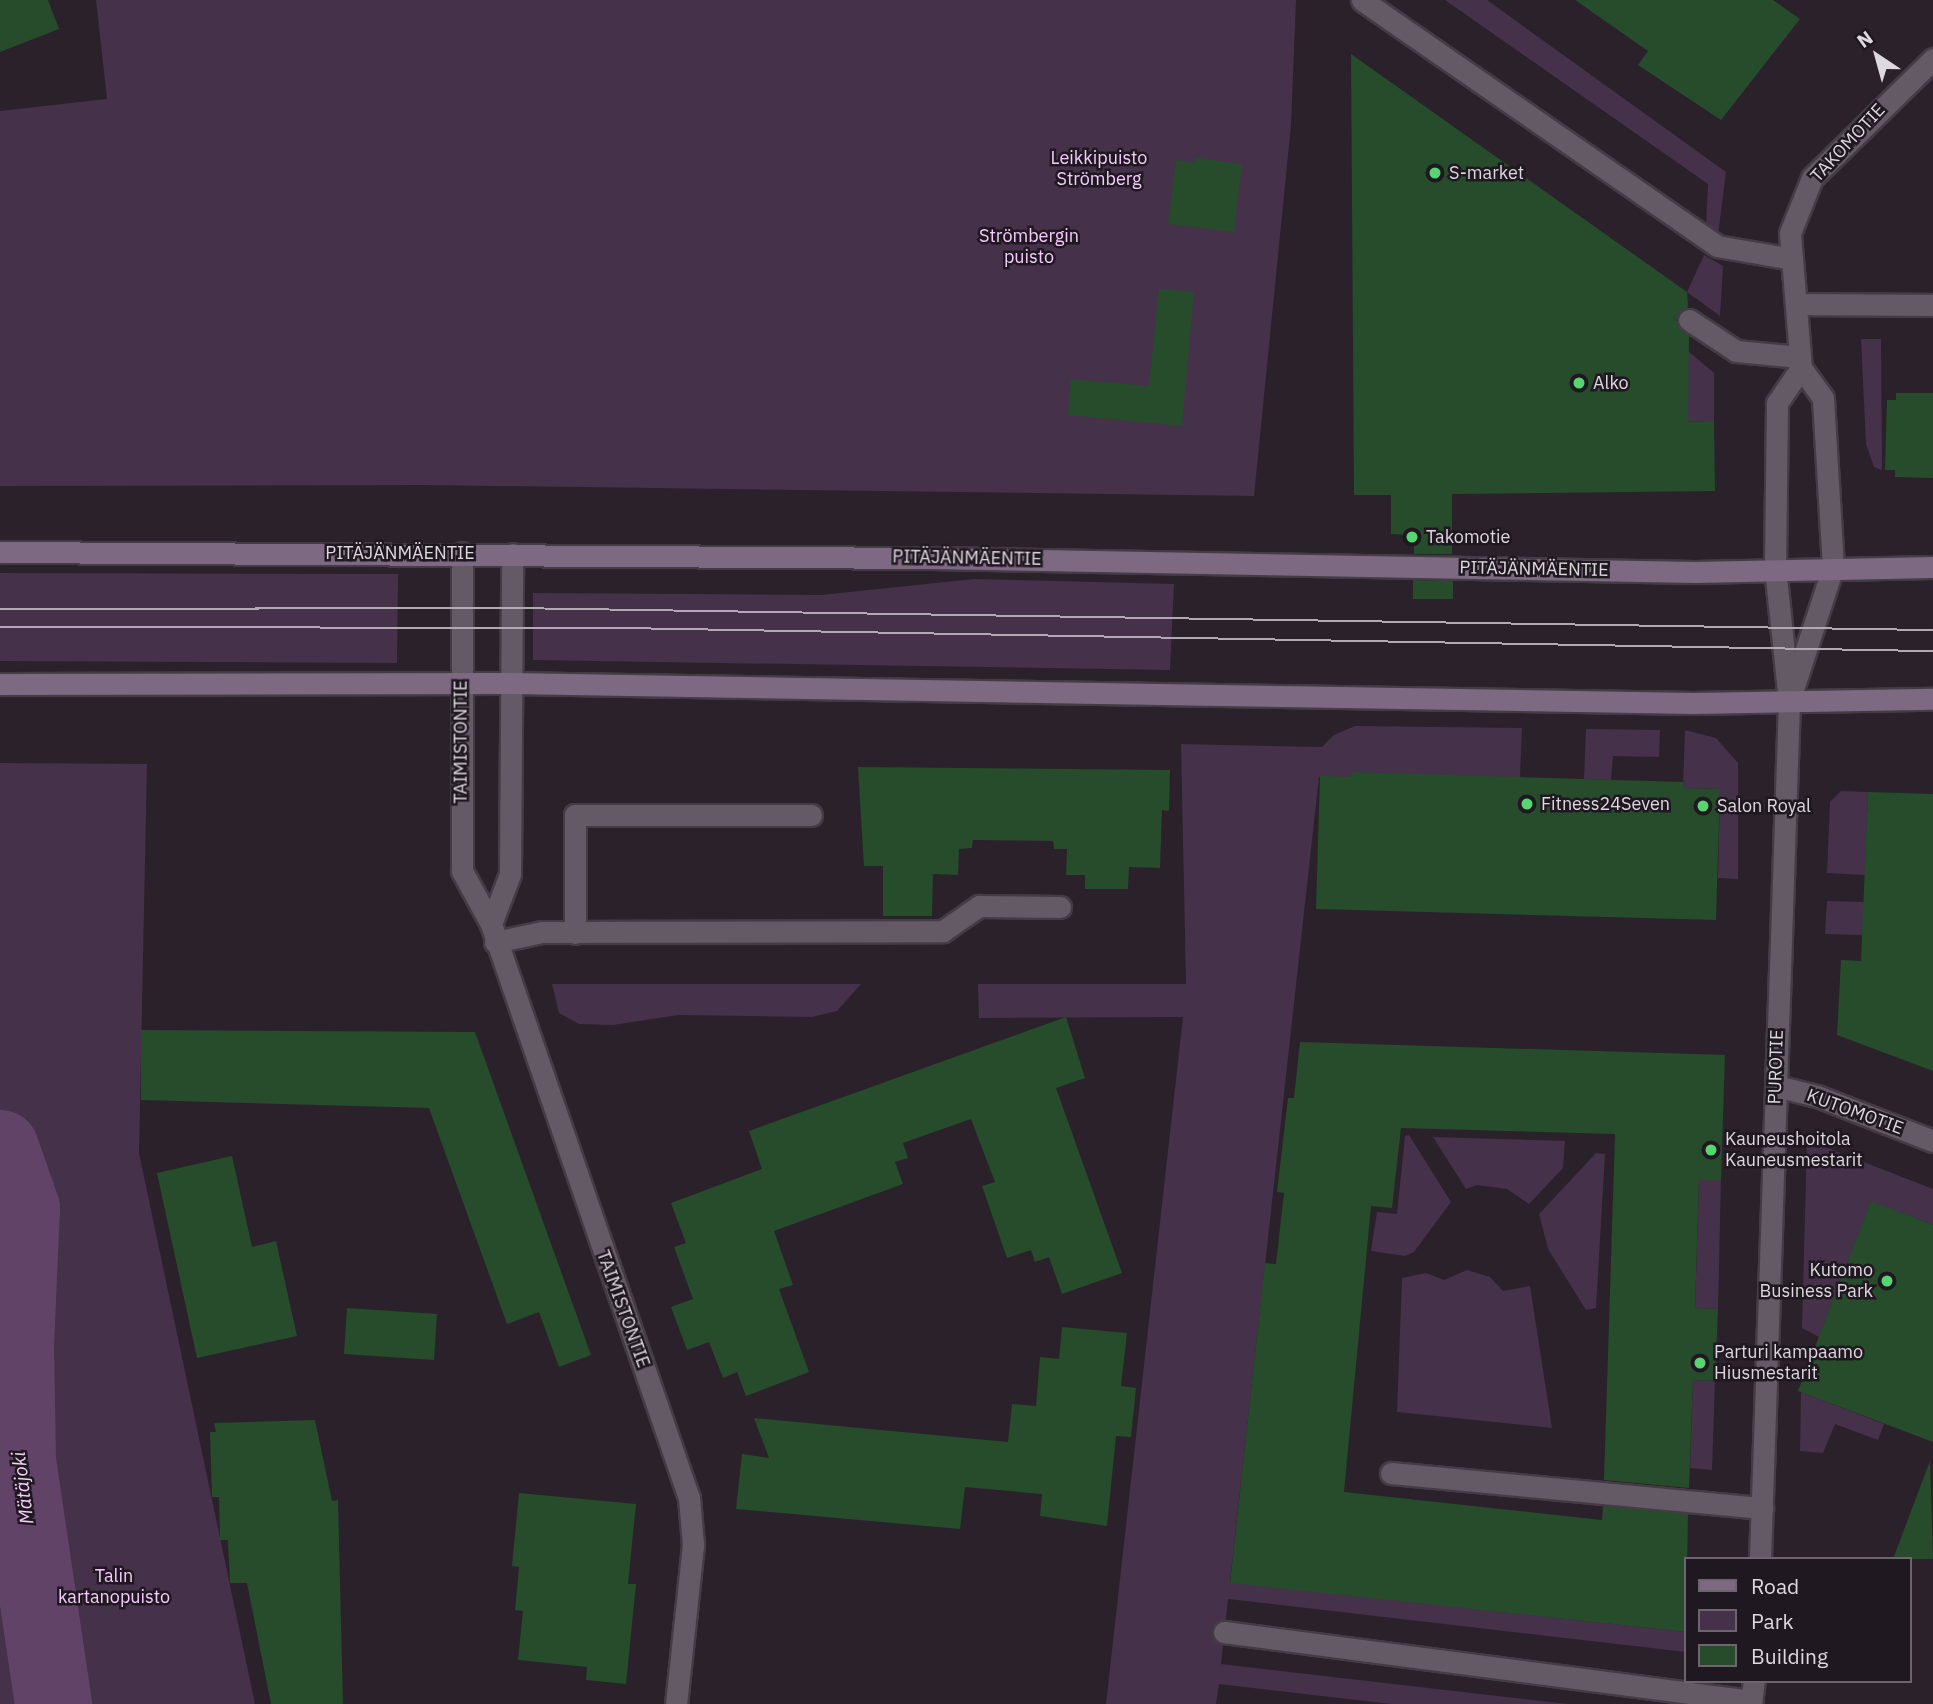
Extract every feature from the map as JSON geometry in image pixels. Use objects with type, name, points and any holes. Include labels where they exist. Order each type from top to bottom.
[{"type":"main road","name":"PITÄJÄNMÄENTIE","points":[[0,552],[463,552],[1695,572],[1775,567],[1933,567]]},
{"type":"main road","points":[[0,684],[511,683],[1789,701],[1933,699]]},
{"type":"street","points":[[1362,0],[1717,246],[1792,259]]},
{"type":"street","name":"TAKOMOTIE","points":[[1800,363],[1790,233],[1812,178],[1933,59]]},
{"type":"street","points":[[1797,304],[1933,305]]},
{"type":"street","points":[[1689,320],[1736,351],[1800,363],[1823,398],[1833,567],[1789,701]]},
{"type":"street","points":[[1789,701],[1775,567],[1777,403],[1800,363]]},
{"type":"street","name":"TAIMISTONTIE","points":[[463,552],[462,871],[493,933],[689,1498],[693,1545],[676,1704]]},
{"type":"street","points":[[512,554],[510,874],[493,933],[943,931],[980,906],[1060,907]]},
{"type":"street","name":"PUROTIE","points":[[1760,1557],[1789,701]]},
{"type":"street","points":[[575,933],[575,815],[811,815]]},
{"type":"street","name":"KUTOMOTIE","points":[[1776,1086],[1817,1096],[1933,1141]]},
{"type":"street","points":[[1391,1473],[1762,1508]]},
{"type":"street","points":[[1224,1632],[1752,1695]]},
{"type":"green space","name":"Strömbergin puisto","points":[[96,0],[1296,0],[1291,125],[1254,496],[425,485],[0,486],[0,111],[107,99]]},
{"type":"green space","points":[[1445,0],[1487,0],[1726,172],[1718,235],[1706,226],[1708,184]]},
{"type":"green space","points":[[1704,255],[1723,266],[1720,316],[1687,292]]},
{"type":"green space","points":[[1861,339],[1881,339],[1882,470],[1874,467],[1866,444]]},
{"type":"green space","points":[[1688,351],[1714,373],[1714,421],[1688,422]]},
{"type":"green space","points":[[0,573],[398,574],[397,663],[0,661]]},
{"type":"green space","points":[[974,579],[1174,584],[1170,670],[533,660],[533,593],[821,595]]},
{"type":"green space","points":[[1355,726],[1522,728],[1520,777],[1319,777],[1230,1582],[1685,1632],[1685,1652],[1228,1599],[1221,1664],[1568,1704],[1391,1704],[1219,1684],[1216,1704],[1106,1704],[1183,1017],[979,1018],[978,984],[1186,984],[1181,744],[1322,747],[1334,735]]},
{"type":"green space","points":[[1586,729],[1660,730],[1659,757],[1613,756],[1611,780],[1584,779]]},
{"type":"green space","points":[[1685,730],[1716,738],[1738,763],[1738,879],[1718,878],[1720,789],[1683,788]]},
{"type":"green space","name":"Talin kartanopuisto","points":[[0,763],[147,764],[139,1153],[255,1704],[0,1704]]},
{"type":"green space","points":[[1841,791],[1868,792],[1865,875],[1827,873],[1830,802]]},
{"type":"green space","points":[[1827,901],[1865,902],[1933,930],[1933,937],[1825,934]]},
{"type":"green space","points":[[552,984],[861,984],[837,1011],[812,1017],[678,1015],[613,1025],[579,1024],[559,1013]]},
{"type":"green space","points":[[1409,1135],[1451,1202],[1414,1252],[1405,1256],[1371,1251],[1377,1212],[1397,1214],[1405,1136]]},
{"type":"green space","points":[[1433,1137],[1565,1141],[1563,1168],[1529,1204],[1507,1189],[1477,1185],[1466,1189]]},
{"type":"green space","points":[[1807,1140],[1933,1189],[1933,1225],[1871,1202],[1819,1337],[1802,1328]]},
{"type":"green space","points":[[1596,1153],[1605,1154],[1596,1308],[1586,1310],[1548,1249],[1539,1214]]},
{"type":"green space","points":[[1699,1180],[1721,1180],[1718,1309],[1695,1308]]},
{"type":"green space","points":[[1467,1270],[1490,1277],[1503,1291],[1530,1286],[1552,1428],[1397,1412],[1402,1278],[1426,1273],[1444,1280]]},
{"type":"green space","points":[[1693,1380],[1715,1381],[1712,1470],[1690,1468]]},
{"type":"green space","points":[[1801,1392],[1884,1424],[1878,1440],[1835,1424],[1823,1453],[1800,1451]]},
{"type":"building","points":[[0,0],[48,0],[59,29],[0,52]]},
{"type":"building","points":[[1575,0],[1773,0],[1800,19],[1721,120],[1638,65],[1648,51]]},
{"type":"building","name":"S-market","points":[[1351,54],[1687,292],[1688,307],[1676,320],[1689,335],[1688,422],[1714,421],[1715,491],[1452,494],[1452,554],[1414,554],[1414,535],[1391,534],[1391,495],[1354,495]]},
{"type":"building","points":[[1195,158],[1242,164],[1234,232],[1168,224],[1176,160],[1194,163]]},
{"type":"building","points":[[1159,289],[1194,292],[1182,426],[1068,415],[1071,379],[1149,386]]},
{"type":"building","points":[[1896,393],[1933,393],[1933,478],[1895,477],[1895,470],[1885,470],[1887,400],[1896,400]]},
{"type":"building","points":[[1413,580],[1453,581],[1453,599],[1413,599]]},
{"type":"building","points":[[858,767],[1170,770],[1169,811],[1162,810],[1160,868],[1129,867],[1128,889],[1085,889],[1085,875],[1066,875],[1067,849],[1054,849],[1053,841],[973,840],[972,848],[959,849],[958,875],[933,874],[932,916],[883,916],[883,866],[864,866]]},
{"type":"building","points":[[1352,772],[1683,782],[1683,788],[1720,789],[1716,920],[1316,909],[1320,776],[1351,777]]},
{"type":"building","points":[[1868,792],[1933,794],[1933,1071],[1837,1035],[1841,960],[1861,961]]},
{"type":"building","points":[[1066,1017],[1085,1078],[1056,1088],[1122,1273],[1062,1294],[1049,1257],[1035,1262],[1031,1250],[1007,1258],[982,1186],[995,1182],[971,1119],[903,1143],[908,1158],[895,1162],[903,1184],[774,1231],[793,1285],[779,1289],[809,1372],[746,1396],[737,1372],[723,1378],[709,1342],[687,1350],[671,1307],[693,1299],[674,1247],[686,1243],[671,1203],[762,1169],[749,1131]]},
{"type":"building","points":[[141,1030],[475,1032],[591,1355],[559,1367],[539,1312],[507,1324],[429,1108],[141,1100]]},
{"type":"building","points":[[1300,1042],[1725,1055],[1721,1180],[1699,1180],[1695,1308],[1718,1309],[1715,1381],[1693,1380],[1689,1488],[1604,1480],[1615,1134],[1401,1128],[1392,1208],[1371,1206],[1344,1492],[1602,1520],[1603,1506],[1688,1514],[1685,1632],[1230,1583],[1265,1263],[1276,1264],[1284,1193],[1277,1192],[1288,1098],[1294,1098]]},
{"type":"building","points":[[232,1156],[252,1247],[276,1241],[297,1336],[197,1358],[157,1173]]},
{"type":"building","name":"Kutomo Business Park","points":[[1871,1201],[1933,1225],[1933,1442],[1798,1391]]},
{"type":"building","points":[[347,1308],[437,1314],[434,1360],[344,1354]]},
{"type":"building","points":[[1062,1327],[1127,1333],[1121,1386],[1136,1388],[1131,1437],[1116,1436],[1107,1526],[1040,1516],[1042,1494],[965,1487],[960,1529],[736,1509],[742,1454],[769,1458],[754,1418],[1008,1442],[1012,1404],[1036,1406],[1040,1357],[1059,1359]]},
{"type":"building","points":[[315,1420],[332,1501],[338,1500],[343,1704],[271,1704],[247,1583],[230,1583],[228,1540],[220,1540],[219,1497],[212,1497],[210,1432],[216,1432],[214,1423]]},
{"type":"building","points":[[1930,1461],[1933,1559],[1894,1557]]},
{"type":"building","points":[[519,1493],[636,1504],[628,1584],[636,1584],[626,1684],[586,1680],[587,1667],[518,1660],[523,1611],[515,1610],[519,1567],[512,1566]]},
{"type":"waterway","name":"Mätäjoki","points":[[0,1148],[21,1208],[15,1343],[17,1460],[53,1704]]},
{"type":"tram line","points":[[0,609],[512,608],[1933,630]]},
{"type":"tram line","points":[[0,627],[622,628],[1933,651]]},
{"type":"place","name":"S-market","points":[[1435,173]]},
{"type":"place","name":"Alko","points":[[1579,383]]},
{"type":"place","name":"Takomotie","points":[[1412,537]]},
{"type":"place","name":"Fitness24Seven","points":[[1527,804]]},
{"type":"place","name":"Salon Royal","points":[[1703,806]]},
{"type":"place","name":"Kauneushoitola Kauneusmestarit","points":[[1711,1150]]},
{"type":"place","name":"Kutomo Business Park","points":[[1887,1281]]},
{"type":"place","name":"Parturi kampaamo Hiusmestarit","points":[[1700,1363]]},
{"type":"park label","name":"Leikkipuisto Strömberg","points":[[1099,169]]}]
